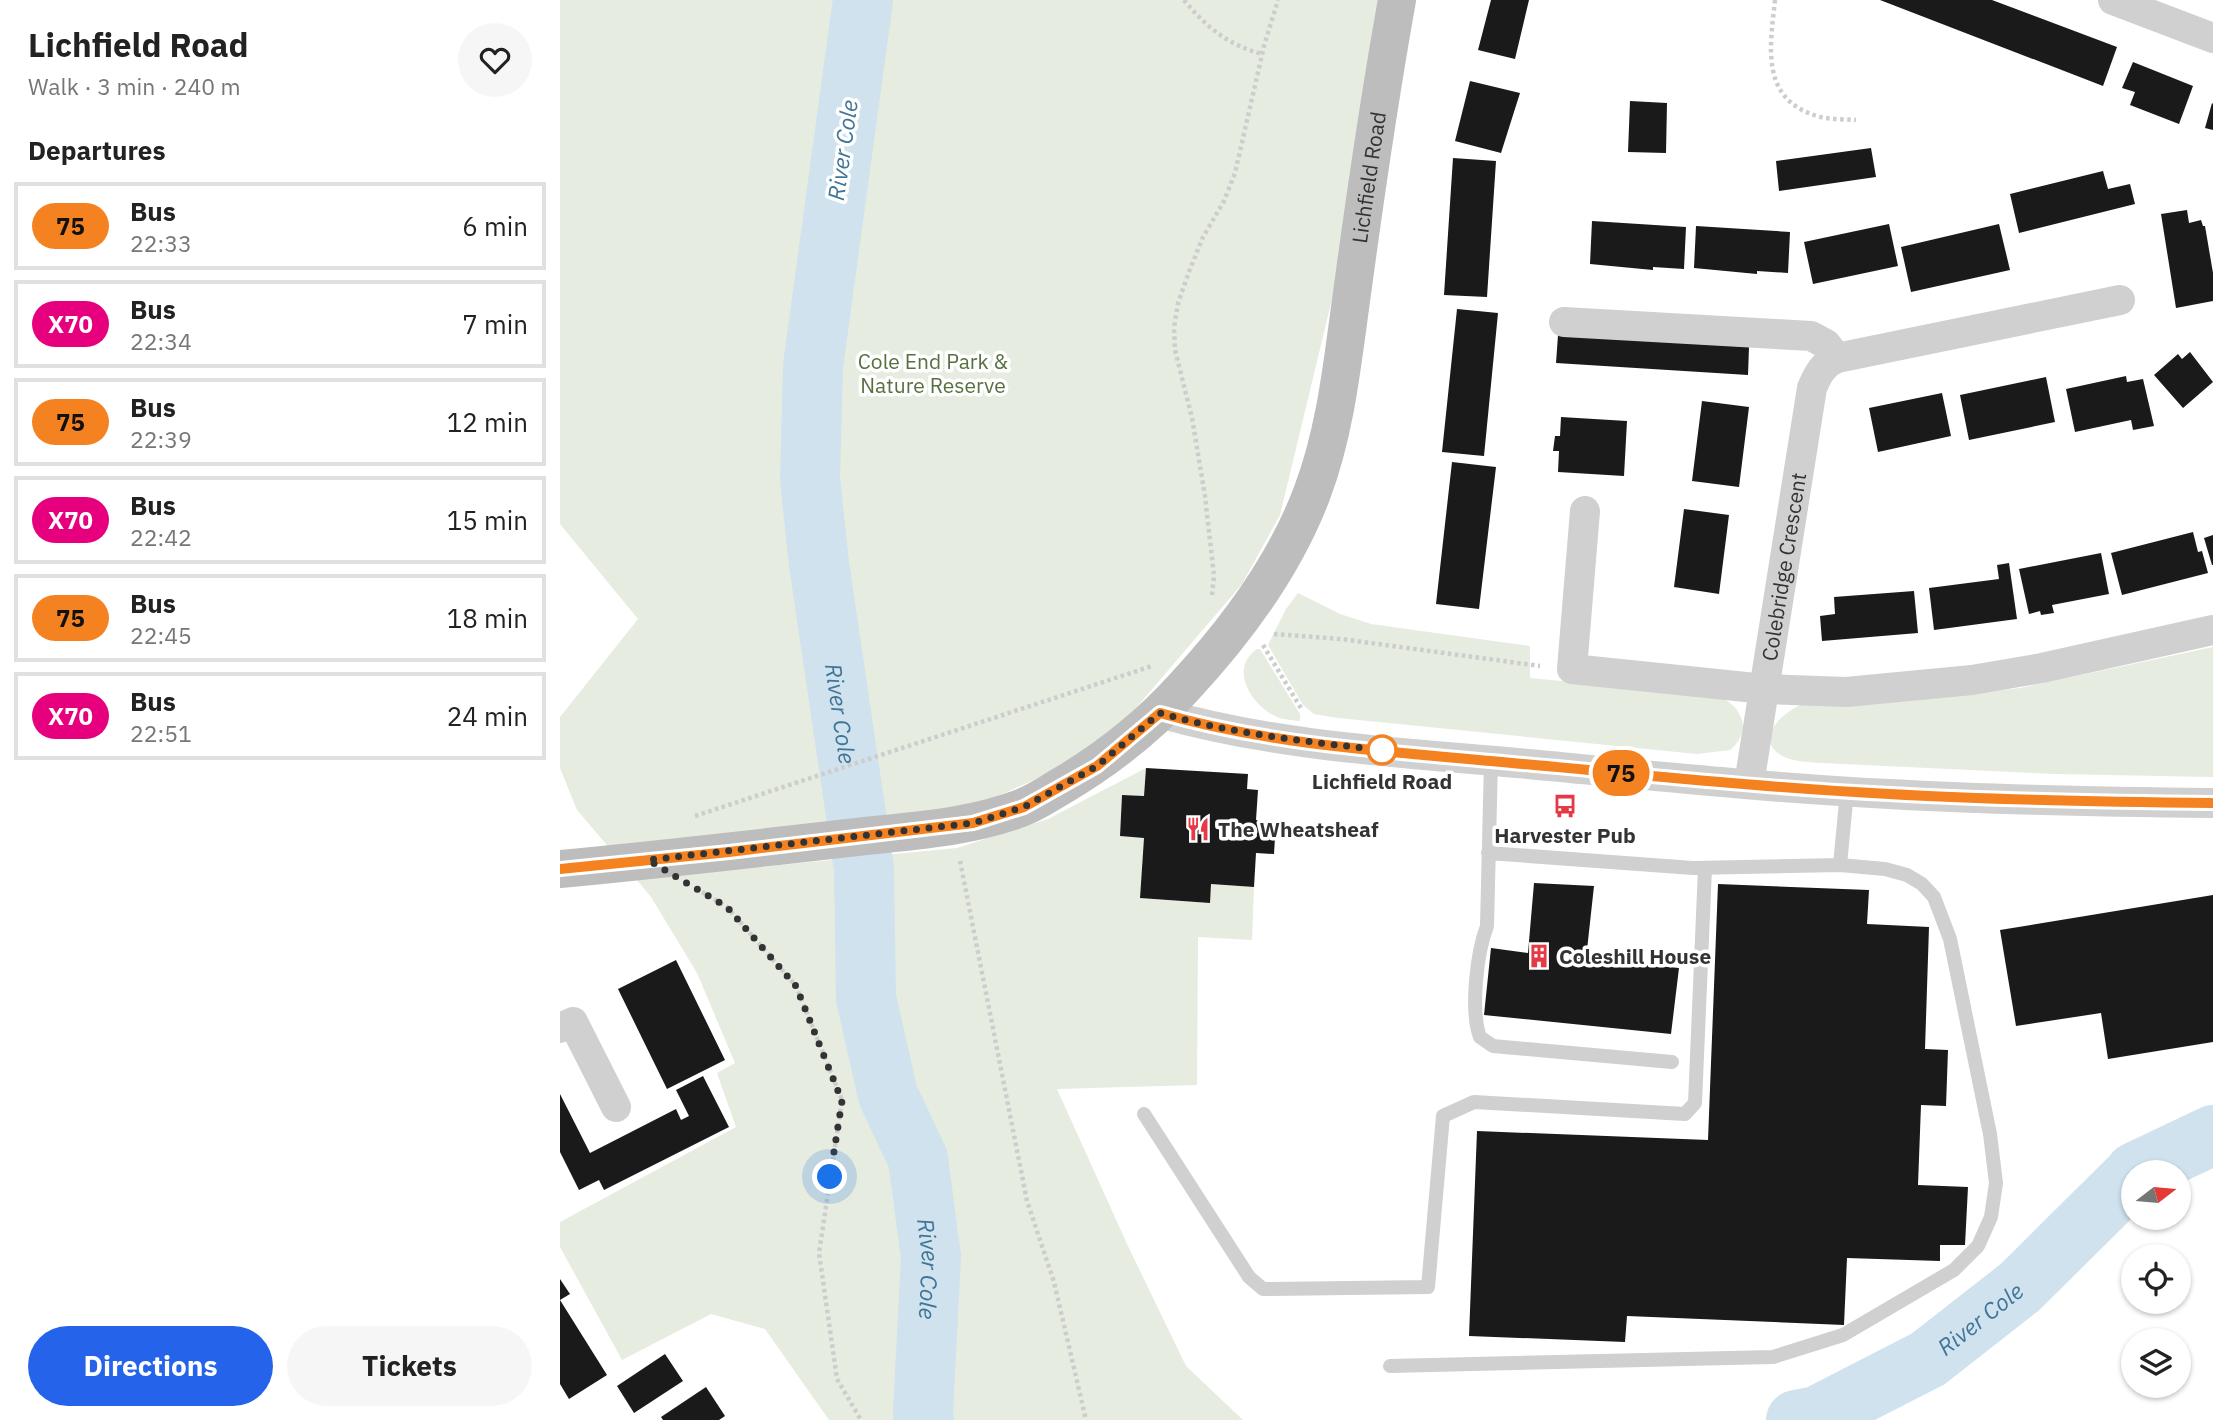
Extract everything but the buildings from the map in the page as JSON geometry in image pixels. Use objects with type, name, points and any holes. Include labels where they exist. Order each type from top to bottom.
[{"type":"main road","name":"Lichfield Road","points":[[560,869],[729,852],[965,835],[1024,807],[1097,766],[1160,713],[1201,669],[1247,632],[1311,496],[1331,431],[1373,142],[1397,0]]},
{"type":"street","points":[[2113,0],[2213,38]]},
{"type":"street","points":[[1564,322],[1811,336],[1826,344],[1837,358],[2120,300]]},
{"type":"street","name":"Colebridge Crescent","points":[[1749,785],[1812,388],[1827,362],[1837,358]]},
{"type":"street","points":[[1585,511],[1572,669],[1765,689],[1846,692],[1972,680],[2042,668],[2213,630]]},
{"type":"street","points":[[1160,713],[1197,724],[1262,737],[1749,785],[2119,802],[2213,803]]},
{"type":"street","points":[[560,1028],[573,1023],[616,1107]]},
{"type":"lane","points":[[1491,761],[1487,926],[1480,944],[1475,1016],[1480,1037],[1493,1046],[1672,1062]]},
{"type":"lane","points":[[1840,865],[1847,791]]},
{"type":"lane","points":[[1390,1366],[1773,1357],[1843,1335],[1954,1270],[1978,1246],[1991,1217],[1996,1183],[1990,1134],[1950,939],[1934,897],[1922,884],[1907,875],[1885,869],[1840,865],[1705,868],[1488,853]]},
{"type":"lane","points":[[1144,1114],[1250,1277],[1263,1289],[1428,1287],[1443,1116],[1474,1102],[1685,1114],[1695,1103],[1705,868]]},
{"type":"path","points":[[1184,0],[1218,34],[1237,47],[1262,54]]},
{"type":"path","points":[[1278,0],[1262,54],[1235,173],[1224,201],[1193,260],[1178,303],[1174,328],[1175,350],[1192,418],[1205,496],[1214,576],[1211,606],[1247,632],[1270,655],[1305,715],[1309,742]]},
{"type":"path","points":[[1775,0],[1772,69],[1779,90],[1796,106],[1817,116],[1856,120]]},
{"type":"path","points":[[1247,632],[1341,639],[1572,669]]},
{"type":"path","points":[[779,788],[1151,667],[1161,659]]},
{"type":"path","points":[[965,835],[1027,1201],[1054,1282],[1086,1420]]},
{"type":"path","points":[[695,888],[727,907],[796,986],[842,1101],[819,1253],[837,1379],[861,1420]]},
{"type":"green space","name":"Cole End Park & Nature Reserve","points":[[560,0],[1384,0],[1332,299],[1280,515],[1242,584],[1124,722],[1073,762],[981,804],[612,851],[577,810],[560,768],[560,717],[638,619],[560,524]]},
{"type":"green space","points":[[1298,593],[1340,614],[1371,624],[1530,646],[1530,678],[1719,696],[1728,701],[1739,714],[1743,728],[1741,736],[1730,750],[1697,754],[1314,714],[1303,705],[1268,645],[1286,609]]},
{"type":"green space","points":[[2213,647],[2213,777],[2054,774],[1805,762],[1779,754],[1772,747],[1770,739],[1771,731],[1783,717],[1806,703],[1950,696],[2020,688]]},
{"type":"green space","points":[[1257,649],[1260,649],[1300,714],[1300,721],[1277,717],[1259,705],[1252,696],[1244,676],[1244,667]]},
{"type":"green space","points":[[1146,768],[1144,796],[1122,795],[1120,836],[1144,838],[1140,898],[1209,903],[1211,884],[1254,887],[1252,940],[1198,937],[1197,1085],[1057,1089],[1186,1366],[1243,1420],[829,1420],[765,1329],[711,1314],[622,1360],[560,1247],[560,1222],[736,1127],[717,1073],[735,1063],[697,973],[651,897],[636,879],[957,848],[1048,819]]},
{"type":"waterway","name":"River Cole","points":[[863,0],[813,366],[810,479],[819,564],[864,869],[866,998],[888,1095],[918,1159],[931,1257],[924,1420]]},
{"type":"waterway","name":"River Cole","points":[[2160,1160],[2213,1135]]},
{"type":"waterway","name":"River Cole","points":[[1796,1420],[1817,1416],[1928,1359],[2020,1287],[2121,1187]]},
{"type":"bus line","name":"75","points":[[560,869],[973,823],[1024,807],[1097,766],[1160,713],[1197,724],[1262,737],[1749,785],[1889,794],[2213,803]]},
{"type":"place","name":"Lichfield Road","points":[[1382,750]]},
{"type":"place","name":"Harvester Pub","points":[[1565,806]]},
{"type":"place","name":"The Wheatsheaf","points":[[1198,829]]},
{"type":"place","name":"Coleshill House","points":[[1539,956]]},
{"type":"route","points":[[830,1177],[842,1101],[796,986],[727,907],[648,860],[973,823],[1024,807],[1097,766],[1160,713],[1197,724],[1262,737],[1390,751],[1382,750]]}]
